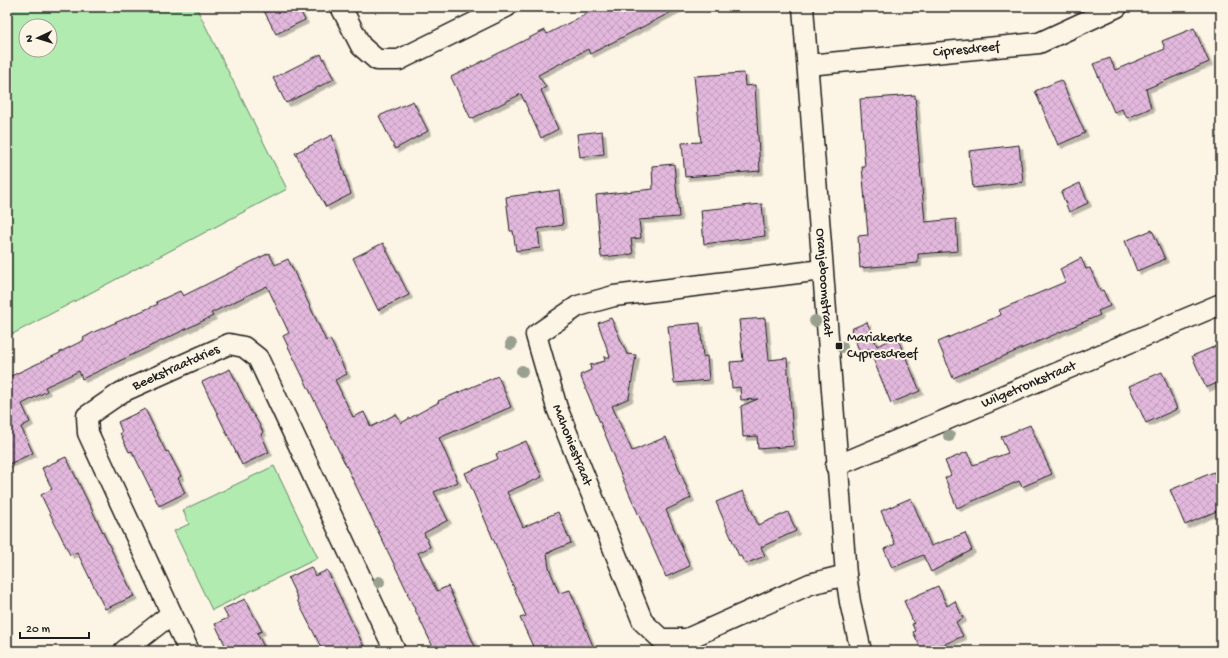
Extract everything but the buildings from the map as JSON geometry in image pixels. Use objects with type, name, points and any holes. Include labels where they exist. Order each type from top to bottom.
[{"type":"street","points":[[341,7],[361,46],[377,60],[399,60],[506,7]]},
{"type":"street","name":"Oranjeboomstraat","points":[[802,7],[808,65],[836,466],[846,575],[850,602],[861,651]]},
{"type":"street","name":"Cipresdreef","points":[[808,65],[1039,43],[1117,7]]},
{"type":"street","name":"Mahoniestraat","points":[[822,270],[614,296],[578,306],[536,335],[557,408],[643,622],[661,639],[687,639],[810,584],[846,575]]},
{"type":"street","name":"Wilgetronkstraat","points":[[836,466],[1221,304]]},
{"type":"street","name":"Beekstraatdries","points":[[189,651],[170,615],[88,433],[87,416],[122,392],[229,344],[244,347],[258,358],[395,651]]},
{"type":"street","points":[[124,651],[170,615]]},
{"type":"green space","points":[[7,7],[196,7],[287,189],[7,337]]},
{"type":"green space","points":[[274,466],[318,558],[212,610],[174,531],[189,524],[183,510]]},
{"type":"place","name":"Mariakerke Cypresdreef","points":[[839,346]]}]
